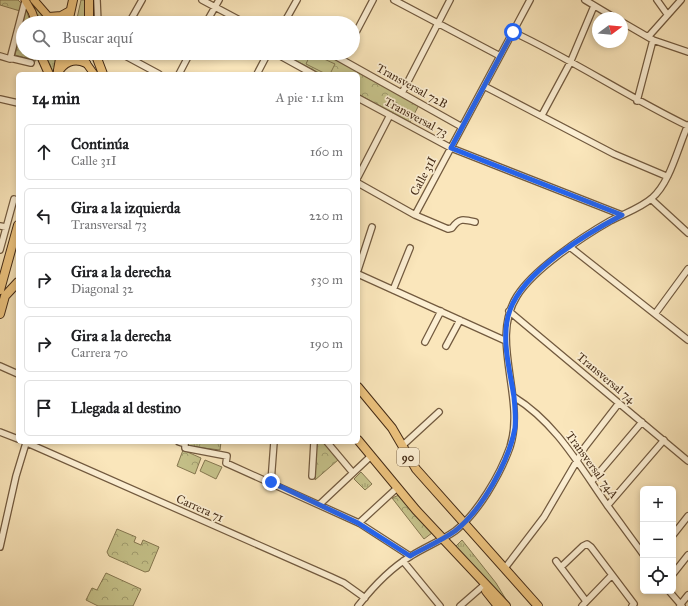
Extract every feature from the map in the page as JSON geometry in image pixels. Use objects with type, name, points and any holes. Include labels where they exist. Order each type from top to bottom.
[{"type":"highway","points":[[69,16],[73,0]]},
{"type":"highway","points":[[89,0],[89,16]]},
{"type":"highway","points":[[61,16],[70,11]]},
{"type":"highway","points":[[43,60],[48,72]]},
{"type":"highway","points":[[57,72],[60,60]]},
{"type":"highway","points":[[58,72],[62,65],[70,61],[78,60],[86,63]]},
{"type":"highway","points":[[98,60],[102,72]]},
{"type":"highway","points":[[0,290],[16,232]]},
{"type":"highway","points":[[0,314],[6,296],[16,284]]},
{"type":"highway","name":"90","points":[[360,389],[388,424],[416,469],[465,522],[538,606]]},
{"type":"highway","name":"90","points":[[360,442],[416,510],[506,606]]},
{"type":"highway","points":[[469,568],[498,606]]},
{"type":"main road","points":[[25,0],[33,16]]},
{"type":"main road","points":[[34,0],[48,16]]},
{"type":"main road","points":[[42,60],[44,72]]},
{"type":"main road","points":[[84,60],[93,72]]},
{"type":"street","points":[[21,16],[25,0]]},
{"type":"street","points":[[97,0],[98,16]]},
{"type":"street","points":[[134,16],[142,0]]},
{"type":"street","points":[[202,0],[232,16]]},
{"type":"street","points":[[210,16],[219,0]]},
{"type":"street","points":[[288,16],[297,0]]},
{"type":"street","points":[[360,25],[373,0]]},
{"type":"street","points":[[394,0],[500,56]]},
{"type":"street","points":[[402,93],[450,0]]},
{"type":"street","name":"Calle 31I","points":[[415,215],[530,0]]},
{"type":"street","points":[[585,0],[604,12]]},
{"type":"street","points":[[657,0],[667,14]]},
{"type":"street","points":[[637,100],[651,39],[667,14],[681,0]]},
{"type":"street","points":[[542,115],[570,63],[594,6]]},
{"type":"street","points":[[628,26],[651,39],[688,52]]},
{"type":"street","points":[[362,603],[403,561],[443,538],[465,522],[492,484],[509,449],[515,426],[514,397],[506,341],[509,311],[516,296],[530,280],[570,247],[596,229],[651,199],[661,188],[688,126],[637,100],[545,48],[513,32]]},
{"type":"street","points":[[10,58],[16,35]]},
{"type":"street","points":[[0,56],[16,59]]},
{"type":"street","points":[[18,60],[31,63]]},
{"type":"street","points":[[133,60],[155,72]]},
{"type":"street","points":[[180,72],[186,60]]},
{"type":"street","points":[[258,72],[264,60]]},
{"type":"street","points":[[288,60],[309,72]]},
{"type":"street","name":"Transversal 72B","points":[[342,60],[462,127]]},
{"type":"street","points":[[484,86],[614,154],[666,176]]},
{"type":"street","points":[[0,98],[16,102]]},
{"type":"street","name":"Transversal 73","points":[[360,99],[451,148],[622,215]]},
{"type":"street","points":[[360,173],[390,116]]},
{"type":"street","points":[[683,136],[688,141]]},
{"type":"street","points":[[360,184],[415,215],[448,229],[452,228],[457,220],[460,219],[475,222]]},
{"type":"street","points":[[0,250],[3,226],[14,199]]},
{"type":"street","points":[[651,199],[688,233]]},
{"type":"street","points":[[360,264],[372,227]]},
{"type":"street","points":[[570,247],[688,340]]},
{"type":"street","points":[[393,290],[410,248]]},
{"type":"street","points":[[655,314],[688,270]]},
{"type":"street","points":[[360,275],[506,341]]},
{"type":"street","points":[[426,342],[441,311]]},
{"type":"street","name":"Transversal 74","points":[[509,311],[688,461]]},
{"type":"street","points":[[446,346],[460,320]]},
{"type":"street","points":[[0,366],[16,373]]},
{"type":"street","name":"Transversal 74A","points":[[514,397],[541,416],[577,460],[640,550]]},
{"type":"street","points":[[505,568],[544,517],[585,447],[618,403]]},
{"type":"street","points":[[402,446],[439,412]]},
{"type":"street","points":[[592,481],[642,422]]},
{"type":"street","points":[[0,432],[16,438]]},
{"type":"street","points":[[608,505],[664,440]]},
{"type":"street","points":[[0,547],[24,444]]},
{"type":"street","name":"Carrera 71","points":[[30,444],[331,577],[362,603]]},
{"type":"street","points":[[183,444],[185,448],[227,456],[226,463],[320,504],[358,523],[410,556]]},
{"type":"street","points":[[271,482],[274,444]]},
{"type":"street","points":[[312,476],[314,444]]},
{"type":"street","points":[[329,444],[353,473]]},
{"type":"street","points":[[320,504],[371,456]]},
{"type":"street","points":[[358,523],[397,488]]},
{"type":"street","points":[[676,531],[688,516]]},
{"type":"street","points":[[561,567],[587,544],[591,547],[633,605]]},
{"type":"street","points":[[676,570],[688,555]]},
{"type":"street","points":[[403,561],[440,606]]},
{"type":"street","points":[[556,561],[584,604],[611,576]]},
{"type":"street","points":[[460,606],[482,586]]},
{"type":"street","points":[[672,594],[681,605],[688,595]]},
{"type":"green space","points":[[0,0],[18,0],[22,4],[20,11],[0,5]]},
{"type":"green space","points":[[29,0],[32,0],[45,16],[35,16]]},
{"type":"green space","points":[[81,0],[86,0],[86,16],[78,16]]},
{"type":"green space","points":[[26,10],[28,16],[25,16]]},
{"type":"green space","points":[[46,60],[57,60],[54,72],[50,72]]},
{"type":"green space","points":[[295,60],[336,60],[358,72],[317,72]]},
{"type":"green space","points":[[308,60],[326,60],[335,64],[331,72],[322,72],[306,64]]},
{"type":"green space","points":[[360,73],[419,105],[410,122],[360,95]]},
{"type":"green space","points":[[188,444],[221,444],[220,450],[187,446]]},
{"type":"green space","points":[[317,444],[325,444],[338,460],[315,480]]},
{"type":"green space","points":[[183,450],[201,458],[195,474],[177,466]]},
{"type":"green space","points":[[205,460],[222,467],[216,479],[200,471]]},
{"type":"green space","points":[[361,472],[372,484],[365,490],[354,479]]},
{"type":"green space","points":[[399,495],[432,533],[424,539],[392,498]]},
{"type":"green space","points":[[117,529],[136,537],[134,542],[141,545],[143,540],[159,547],[149,571],[145,572],[109,556],[107,552]]},
{"type":"green space","points":[[462,540],[496,583],[510,606],[455,547]]},
{"type":"green space","points":[[106,573],[141,589],[133,606],[98,606],[86,600],[92,588],[97,590]]},
{"type":"route","points":[[271,482],[358,523],[410,556],[450,535],[469,518],[499,472],[513,438],[516,416],[506,341],[509,311],[516,296],[535,275],[570,247],[596,229],[622,215],[451,148],[513,32]]}]
